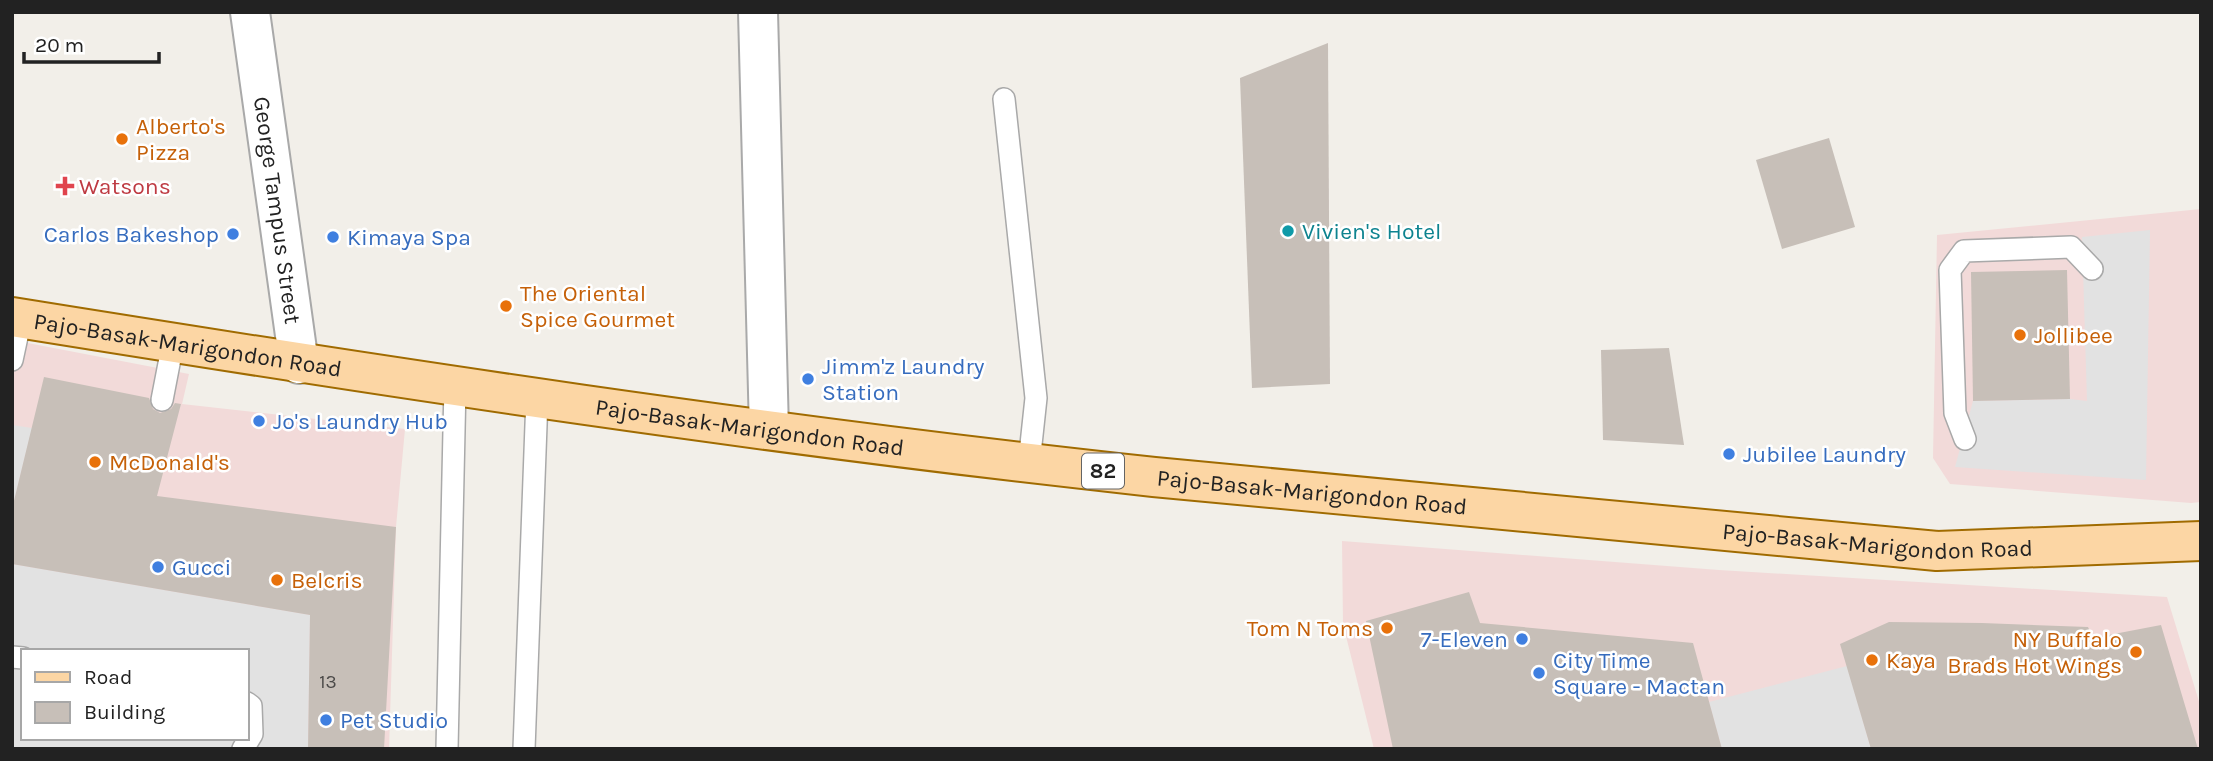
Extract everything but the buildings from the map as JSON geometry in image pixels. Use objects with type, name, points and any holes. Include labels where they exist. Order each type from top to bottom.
[{"type":"main road","name":"Pajo-Basak-Marigondon Road","points":[[16,318],[299,364],[769,430],[1029,463],[1937,551],[2201,541]]},
{"type":"street","name":"George Tampus Street","points":[[250,12],[299,364]]},
{"type":"street","points":[[758,12],[769,430]]},
{"type":"lane","points":[[1004,99],[1036,398],[1029,463]]},
{"type":"lane","points":[[1965,439],[1955,413],[1950,270],[1964,251],[2071,247],[2091,269]]},
{"type":"lane","points":[[12,360],[16,318]]},
{"type":"lane","points":[[162,400],[173,343]]},
{"type":"lane","points":[[447,749],[455,385]]},
{"type":"lane","points":[[524,749],[537,398]]},
{"type":"lane","points":[[243,749],[252,734],[251,706],[248,704]]},
{"type":"shaded area","points":[[2201,209],[2201,502],[1950,484],[1933,458],[1937,235]]},
{"type":"shaded area","points":[[2150,230],[2146,480],[1955,467],[1973,401],[2087,401],[2082,237]]},
{"type":"shaded area","points":[[12,340],[189,374],[182,404],[405,429],[396,527],[389,749],[12,749]]},
{"type":"shaded area","points":[[12,425],[32,428],[12,509]]},
{"type":"shaded area","name":"City Time Square - Mactan","points":[[1342,541],[1719,570],[2167,597],[2201,708],[2201,749],[1374,749],[1343,624]]},
{"type":"shaded area","points":[[12,564],[310,615],[308,749],[12,749]]},
{"type":"shaded area","points":[[1847,666],[1871,749],[1722,749],[1709,702]]},
{"type":"place","name":"Alberto's Pizza","points":[[122,139]]},
{"type":"place","name":"Watsons","points":[[65,186]]},
{"type":"place","name":"Vivien's Hotel","points":[[1288,231]]},
{"type":"place","name":"Carlos Bakeshop","points":[[233,234]]},
{"type":"place","name":"Kimaya Spa","points":[[333,237]]},
{"type":"place","name":"The Oriental Spice Gourmet","points":[[506,306]]},
{"type":"place","name":"Jollibee","points":[[2020,335]]},
{"type":"place","name":"Jimm'z Laundry Station","points":[[808,379]]},
{"type":"place","name":"Jo's Laundry Hub","points":[[259,421]]},
{"type":"place","name":"Jubilee Laundry","points":[[1729,454]]},
{"type":"place","name":"McDonald's","points":[[95,462]]},
{"type":"place","name":"Gucci","points":[[158,567]]},
{"type":"place","name":"Belcris","points":[[277,580]]},
{"type":"place","name":"Tom N Toms","points":[[1387,628]]},
{"type":"place","name":"7-Eleven","points":[[1522,639]]},
{"type":"place","name":"NY Buffalo Brads Hot Wings","points":[[2136,652]]},
{"type":"place","name":"Kaya","points":[[1872,660]]},
{"type":"place","name":"City Time Square - Mactan","points":[[1539,673]]},
{"type":"place","name":"Pet Studio","points":[[326,720]]}]
